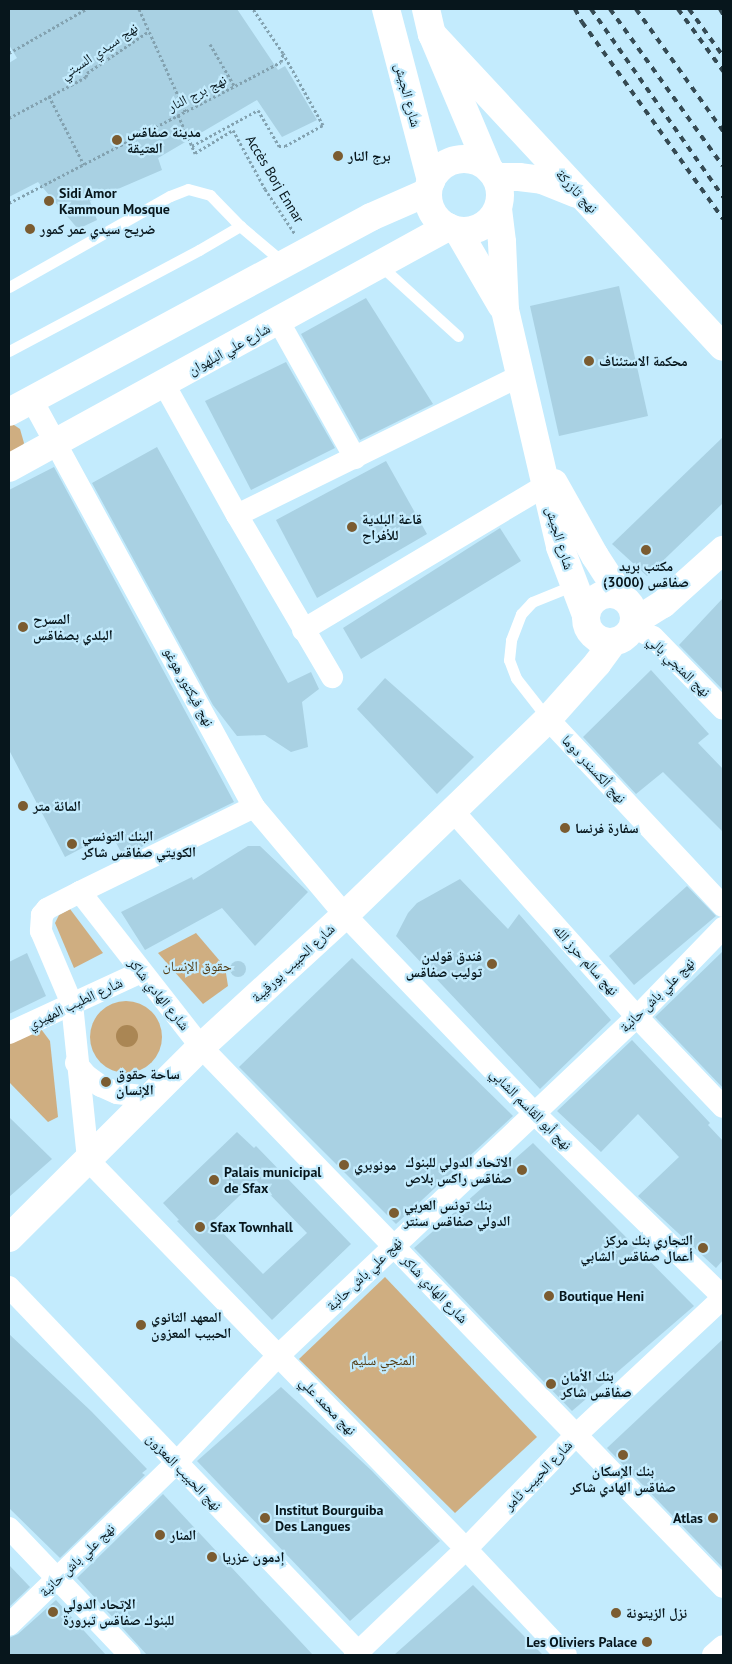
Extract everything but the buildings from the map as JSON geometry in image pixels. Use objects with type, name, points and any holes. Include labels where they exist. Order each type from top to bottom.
[{"type":"street","name":"شارع الجيش","points":[[386,9],[429,186]]},
{"type":"street","points":[[429,21],[492,173],[500,198],[498,209],[482,227],[470,231],[453,229],[432,213],[429,186]]},
{"type":"street","name":"نهج تازركة","points":[[429,21],[584,198],[723,347]]},
{"type":"street","points":[[20,406],[429,186],[437,171],[446,164],[456,160],[468,159],[492,173],[542,180],[564,187],[584,198]]},
{"type":"street","name":"شارع الجيش","points":[[498,209],[502,242],[505,310],[546,475],[560,547],[586,619]]},
{"type":"street","name":"شارع الجيش","points":[[453,229],[505,310]]},
{"type":"street","name":"شارع علي البلهوان","points":[[9,468],[381,266],[453,229]]},
{"type":"street","points":[[279,322],[354,458]]},
{"type":"street","points":[[237,515],[521,375]]},
{"type":"street","points":[[164,384],[237,515],[332,677]]},
{"type":"street","name":"نهج فيكتور هوغو","points":[[20,406],[56,444],[254,807],[345,915]]},
{"type":"street","name":"شارع الجيش","points":[[546,475],[595,556],[626,618]]},
{"type":"street","points":[[303,630],[546,475]]},
{"type":"street","name":"شارع الحبيب بورقيبة","points":[[9,1238],[202,1047],[345,915],[548,719],[576,687],[626,618],[663,604],[723,550]]},
{"type":"street","points":[[576,687],[586,619],[588,607],[598,596],[606,594],[626,618],[606,642],[593,636],[586,619]]},
{"type":"street","name":"نهج المنجي بالي","points":[[626,618],[653,637],[723,709]]},
{"type":"street","name":"نهج ألكسندر دوما","points":[[548,719],[723,906]]},
{"type":"street","points":[[88,1160],[76,1063],[72,1004],[41,931],[41,922],[47,909],[254,807]]},
{"type":"street","name":"نهج سالم حرز الله","points":[[452,810],[637,1017],[723,1107]]},
{"type":"street","name":"شارع الهادي شاكر","points":[[80,892],[141,972],[202,1047],[723,1587]]},
{"type":"street","name":"نهج أبو القاسم الشابي","points":[[345,915],[534,1113],[723,1298]]},
{"type":"street","name":"نهج علي باش حانبة","points":[[9,1625],[176,1463],[279,1355],[393,1245],[637,1017],[723,928]]},
{"type":"street","name":"شارع الطيب المهيري","points":[[9,1033],[141,972]]},
{"type":"street","points":[[76,1063],[101,1086],[117,1093],[151,1097]]},
{"type":"street","name":"نهج محمد علي","points":[[88,1160],[279,1355],[566,1655]]},
{"type":"street","name":"نهج الحبيب المعزون","points":[[9,1287],[358,1654]]},
{"type":"street","name":"شارع الحبيب ثامر","points":[[358,1654],[466,1549],[576,1435],[723,1298]]},
{"type":"street","points":[[9,1528],[130,1655]]},
{"type":"street","points":[[713,1655],[723,1646]]},
{"type":"lane","points":[[9,287],[170,196],[188,189],[210,195],[240,226],[296,258]]},
{"type":"lane","points":[[9,351],[199,250],[240,226]]},
{"type":"lane","points":[[381,266],[458,336]]},
{"type":"lane","points":[[548,719],[516,678],[509,660],[511,640],[521,614],[532,602],[574,585]]},
{"type":"path","points":[[9,53],[86,9]]},
{"type":"path","points":[[139,9],[186,113]]},
{"type":"path","points":[[178,115],[192,146],[258,110],[279,146],[285,146],[323,125],[283,54],[253,9]]},
{"type":"path","name":"نهج سيدي السبتي","points":[[9,118],[86,77],[87,73],[149,31]]},
{"type":"path","points":[[210,44],[235,87]]},
{"type":"path","name":"نهج برج النار","points":[[9,203],[178,115],[186,113],[281,62],[283,54]]},
{"type":"path","points":[[49,96],[84,165]]},
{"type":"path","name":"Accès Borj Ennar","points":[[192,146],[195,153],[233,130],[265,189],[296,258]]},
{"type":"green space","points":[[9,425],[14,425],[20,429],[24,443],[21,450],[9,458]]},
{"type":"green space","points":[[70,909],[103,953],[74,968],[55,923],[59,915]]},
{"type":"green space","name":"حقوق الإنسان","points":[[196,933],[225,967],[228,986],[203,1004],[158,953]]},
{"type":"green space","points":[[126,1001],[146,1007],[156,1017],[162,1037],[156,1057],[146,1067],[126,1073],[106,1067],[96,1057],[90,1037],[96,1017],[106,1007]]},
{"type":"green space","points":[[41,1029],[50,1041],[58,1117],[48,1122],[9,1082],[9,1043]]},
{"type":"green space","name":"المنجي سليم","points":[[385,1277],[537,1437],[455,1513],[299,1359]]},
{"type":"shaded area","points":[[123,1025],[131,1025],[138,1032],[138,1040],[131,1047],[123,1047],[116,1040],[116,1032]]},
{"type":"railway","points":[[575,9],[582,22],[723,219]]},
{"type":"railway","points":[[591,9],[723,197]]},
{"type":"railway","points":[[610,9],[723,166]]},
{"type":"railway","points":[[636,9],[723,131]]},
{"type":"railway","points":[[678,9],[723,71]]},
{"type":"railway","points":[[689,9],[723,56]]},
{"type":"railway","points":[[720,9],[723,14]]},
{"type":"place","name":"مدينة صفاقس العتيقة","points":[[117,140]]},
{"type":"place","name":"برج النار","points":[[338,156]]},
{"type":"place","name":"Sidi Amor Kammoun Mosque","points":[[49,201]]},
{"type":"place","name":"ضريح سيدي عمر كمور","points":[[30,229]]},
{"type":"place","name":"محكمة الاستئناف","points":[[589,361]]},
{"type":"place","name":"قاعة البلدية للأفراح","points":[[352,527]]},
{"type":"place","name":"مكتب بريد صفاقس (3000)","points":[[646,550]]},
{"type":"place","name":"المسرح البلدي بصفاقس","points":[[23,627]]},
{"type":"place","name":"المائة متر","points":[[23,806]]},
{"type":"place","name":"سفارة فرنسا","points":[[565,828]]},
{"type":"place","name":"البنك التونسي الكويتي صفاقس شاكر","points":[[72,844]]},
{"type":"place","name":"فندق قولدن توليب صفاقس","points":[[492,964]]},
{"type":"place","name":"ساحة حقوق الإنسان","points":[[106,1082]]},
{"type":"place","name":"مونوبري","points":[[344,1165]]},
{"type":"place","name":"الاتحاد الدولي للبنوك صفاقس راكس بلاص","points":[[522,1170]]},
{"type":"place","name":"Palais municipal de Sfax","points":[[214,1180]]},
{"type":"place","name":"بنك تونس العربي الدولي صفاقس سنتر","points":[[394,1213]]},
{"type":"place","name":"Sfax Townhall","points":[[200,1227]]},
{"type":"place","name":"التجاري بنك مركز أعمال صفاقس الشابي","points":[[703,1248]]},
{"type":"place","name":"Boutique Heni","points":[[549,1296]]},
{"type":"place","name":"المعهد الثانوي الحبيب المعزون","points":[[141,1325]]},
{"type":"place","name":"بنك الأمان صفاقس شاكر","points":[[551,1384]]},
{"type":"place","name":"بنك الإسكان صفاقس الهادي شاكر","points":[[623,1455]]},
{"type":"place","name":"Institut Bourguiba Des Langues","points":[[265,1518]]},
{"type":"place","name":"Atlas","points":[[713,1518]]},
{"type":"place","name":"المنار","points":[[160,1535]]},
{"type":"place","name":"إدمون عزريا","points":[[212,1557]]},
{"type":"place","name":"الإتحاد الدولي للبنوك صفاقس تبرورة","points":[[53,1612]]},
{"type":"place","name":"نزل الزيتونة","points":[[616,1613]]},
{"type":"place","name":"Les Oliviers Palace","points":[[647,1642]]}]
